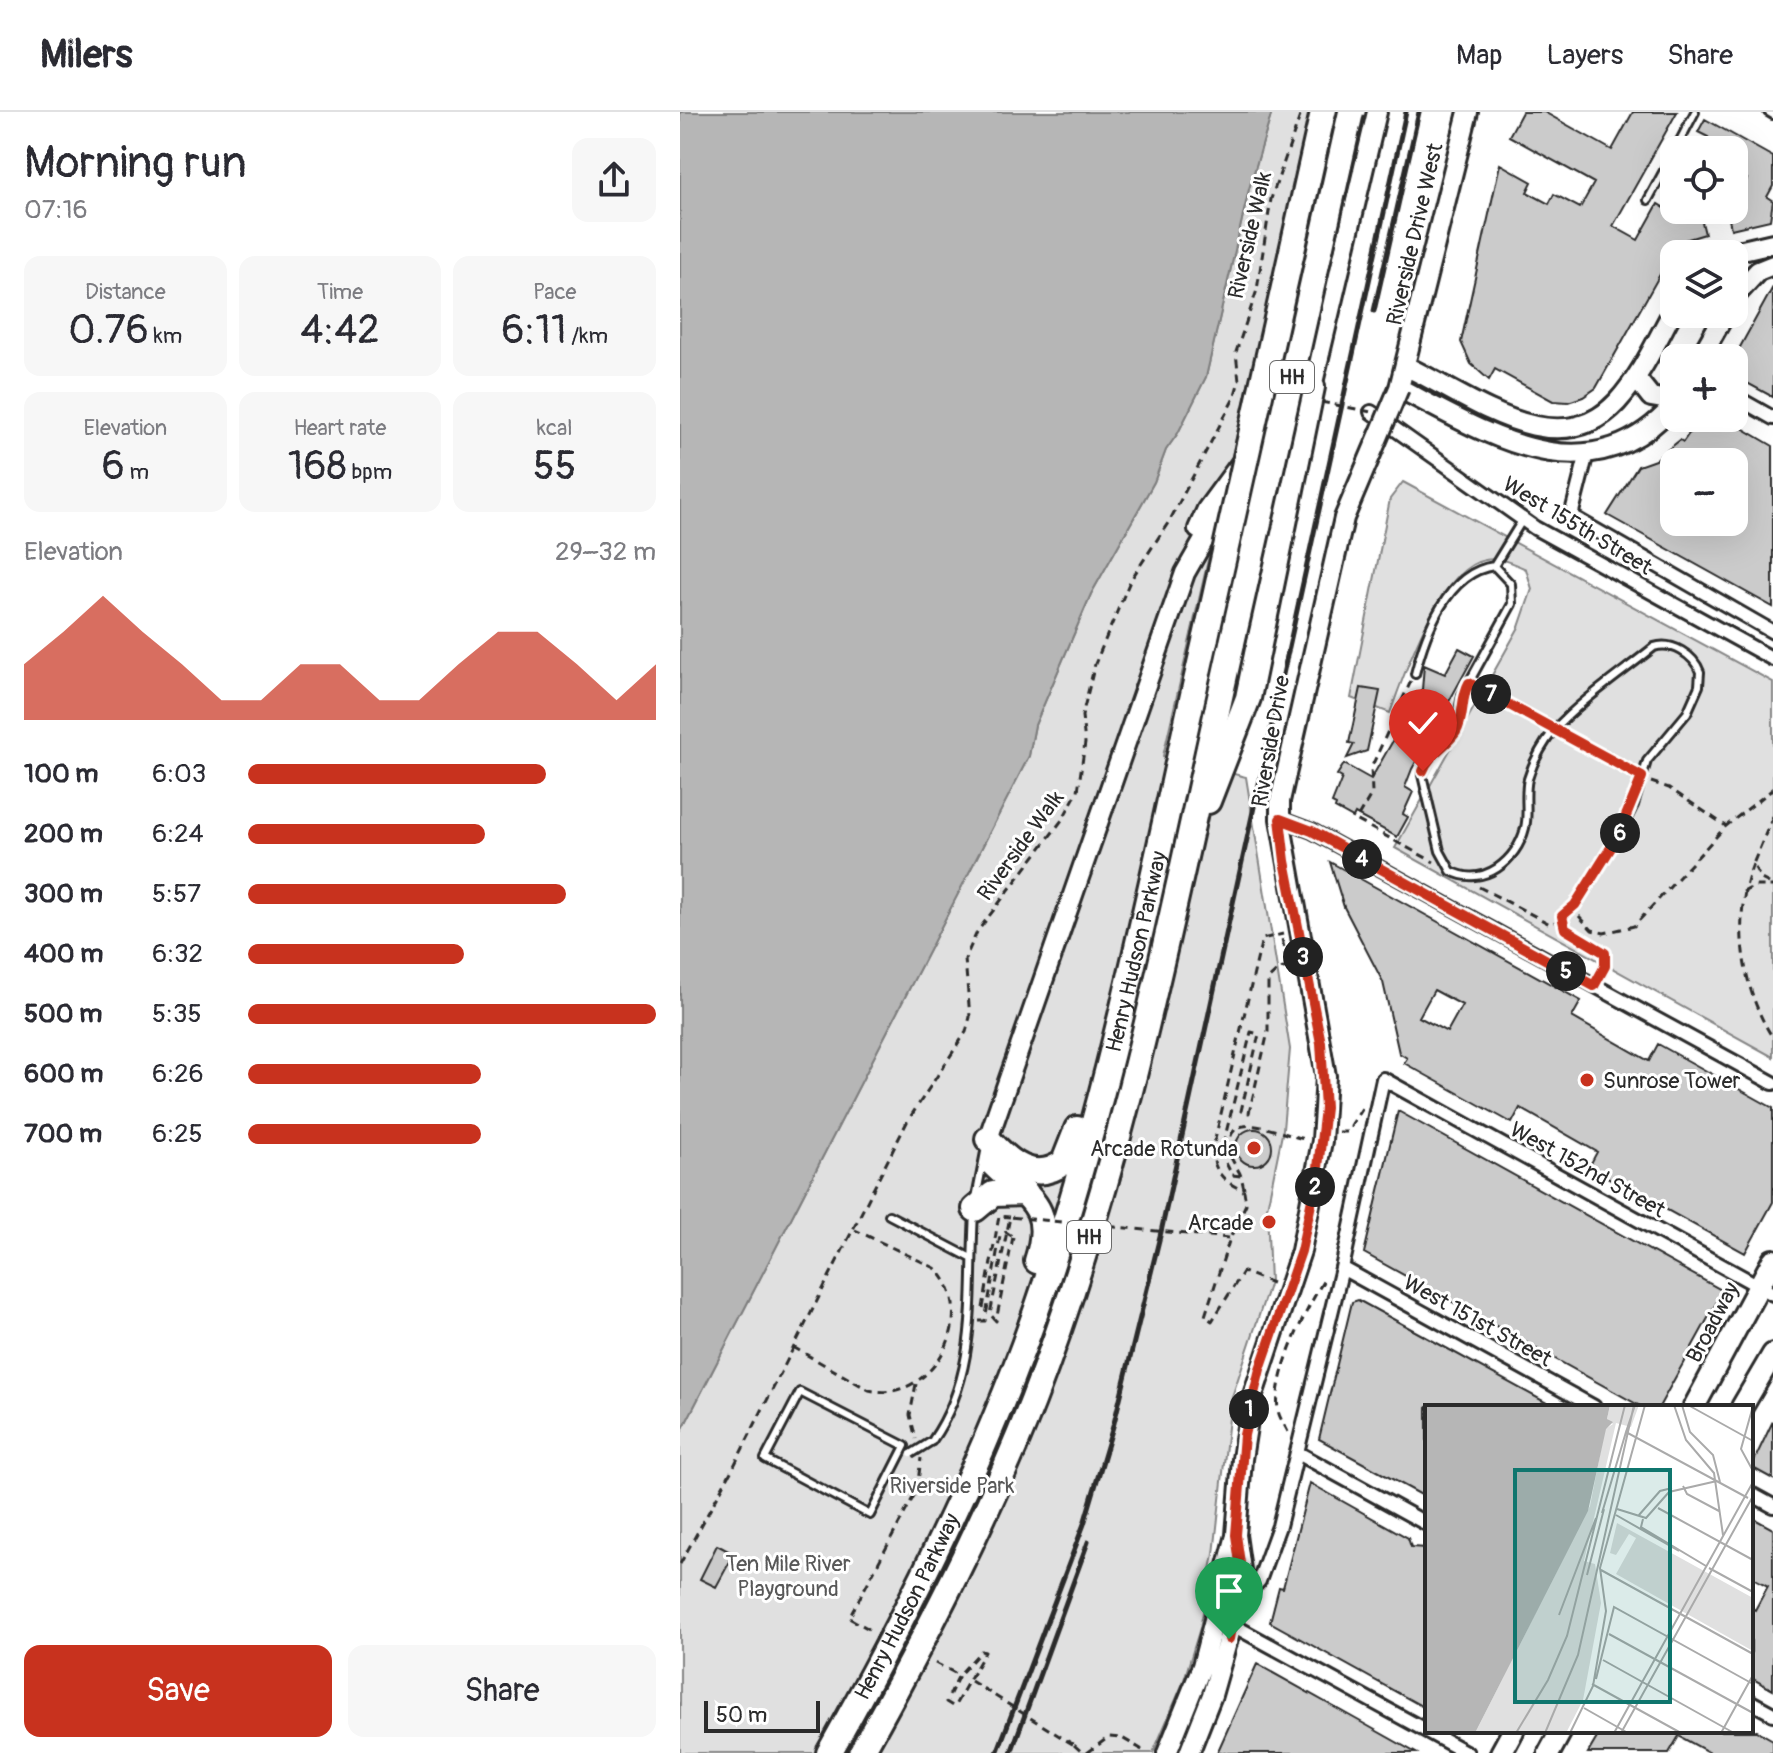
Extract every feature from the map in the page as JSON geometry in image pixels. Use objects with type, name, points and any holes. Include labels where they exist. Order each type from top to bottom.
[{"type":"highway","name":"Henry Hudson Parkway","points":[[829,1753],[938,1550],[985,1446],[1025,1342],[1069,1207],[1122,1011],[1323,112]]},
{"type":"highway","name":"Henry Hudson Parkway","points":[[861,1753],[965,1555],[1012,1452],[1048,1360],[1120,1128],[1186,851],[1351,112]]},
{"type":"highway","points":[[1186,851],[1248,698],[1316,394]]},
{"type":"highway","points":[[988,1139],[1006,1159],[1024,1170],[1046,1171],[1064,1162],[1089,1087],[1122,1011]]},
{"type":"highway","points":[[988,1139],[989,1160],[1039,1209],[1045,1233],[1031,1280],[1025,1342]]},
{"type":"highway","points":[[975,1209],[993,1194],[1026,1193]]},
{"type":"main road","points":[[1185,573],[1217,517],[1316,394],[1321,351],[1377,112]]},
{"type":"main road","name":"Riverside Drive West","points":[[1407,367],[1468,112]]},
{"type":"main road","points":[[1748,249],[1773,243]]},
{"type":"main road","points":[[1748,282],[1758,271],[1773,265]]},
{"type":"main road","points":[[1407,367],[1525,425],[1562,430],[1598,418],[1636,378],[1664,328]]},
{"type":"main road","points":[[988,1139],[1185,573],[1189,549],[1207,509],[1308,375],[1321,351]]},
{"type":"main road","name":"Riverside Drive","points":[[1189,1753],[1212,1695],[1227,1617],[1242,1459],[1251,1401],[1301,1251],[1322,1136],[1326,1076],[1290,932],[1290,887],[1280,819],[1283,786],[1344,518],[1407,367]]},
{"type":"main road","points":[[1636,378],[1651,397],[1660,399]]},
{"type":"main road","points":[[1399,388],[1510,444],[1539,452],[1587,453],[1634,438],[1660,421]]},
{"type":"main road","name":"Broadway","points":[[1695,1405],[1766,1290],[1773,1260]]},
{"type":"main road","points":[[1743,1405],[1773,1354]]},
{"type":"main road","name":"Riverside Drive","points":[[1167,1753],[1227,1617]]},
{"type":"main road","points":[[1501,1753],[1512,1733]]},
{"type":"main road","points":[[1549,1753],[1560,1733]]},
{"type":"street","points":[[1748,404],[1773,418]]},
{"type":"street","name":"West 155th Street","points":[[1371,412],[1523,519],[1773,659]]},
{"type":"street","name":"West 155th Street","points":[[1587,453],[1571,516],[1773,632]]},
{"type":"street","points":[[1280,819],[1312,831],[1773,1083]]},
{"type":"street","name":"Riverside Drive","points":[[1227,1617],[1251,1594],[1264,1570],[1298,1453],[1383,1079]]},
{"type":"street","name":"West 152nd Street","points":[[1383,1079],[1766,1290]]},
{"type":"street","name":"West 151st Street","points":[[1342,1268],[1590,1405]]},
{"type":"street","points":[[1298,1453],[1425,1523]]},
{"type":"street","points":[[1753,1495],[1773,1506]]},
{"type":"street","points":[[1227,1617],[1425,1729]]},
{"type":"street","points":[[1753,1703],[1773,1714]]},
{"type":"street","points":[[1432,1733],[1467,1753]]},
{"type":"lane","points":[[1683,136],[1695,112]]},
{"type":"lane","points":[[1768,112],[1773,115]]},
{"type":"lane","points":[[1648,200],[1660,178]]},
{"type":"lane","points":[[1415,674],[1424,640],[1436,617],[1464,580],[1476,571],[1494,566],[1523,519]]},
{"type":"lane","points":[[1494,566],[1511,584],[1512,604],[1462,695],[1455,732],[1435,750],[1422,775],[1440,851],[1451,871],[1463,876],[1484,876],[1503,864],[1526,826],[1527,782],[1542,748],[1556,729],[1654,647],[1666,644],[1685,653],[1699,666],[1699,686],[1680,725],[1651,754],[1627,819],[1575,905],[1562,916],[1563,927],[1607,957],[1594,986]]},
{"type":"lane","points":[[900,1456],[911,1454],[932,1441],[951,1410],[968,1358],[975,1209],[988,1139]]},
{"type":"lane","points":[[889,1215],[971,1258]]},
{"type":"lane","points":[[800,1392],[905,1446],[900,1456],[870,1515],[765,1459],[800,1392]]},
{"type":"path","name":"Riverside Walk","points":[[680,1564],[855,1230],[907,1122],[966,1032],[970,1017],[965,959],[977,932],[1062,820],[1078,791],[1085,743],[1083,706],[1095,664],[1130,581],[1170,520],[1234,398],[1239,381],[1236,352],[1257,290],[1271,199],[1301,112]]},
{"type":"path","points":[[1316,394],[1371,412]]},
{"type":"path","points":[[1361,823],[1356,820],[1372,793],[1371,768],[1415,674]]},
{"type":"path","points":[[1469,683],[1642,777],[1669,788],[1726,826]]},
{"type":"path","points":[[1575,905],[1580,919],[1592,930],[1614,932],[1634,926],[1726,826],[1773,789]]},
{"type":"path","points":[[1773,816],[1743,892],[1741,922],[1750,982],[1758,1010],[1773,1038]]},
{"type":"path","points":[[1753,864],[1761,879],[1773,885]]},
{"type":"path","points":[[1743,892],[1755,886],[1773,885]]},
{"type":"path","points":[[1241,1176],[1232,1175],[1221,1153],[1251,1032],[1259,1034],[1241,1111],[1249,1113],[1268,1032],[1268,979],[1279,969],[1288,967],[1290,932],[1262,939],[1212,1152],[1214,1164],[1224,1182],[1244,1191]]},
{"type":"path","points":[[1243,1272],[1212,1321],[1205,1316],[1230,1238],[1246,1204],[1241,1176],[1229,1151],[1231,1138],[1241,1127],[1256,1123],[1282,1136],[1322,1136],[1347,1132],[1383,1079]]},
{"type":"path","points":[[1010,1217],[1007,1223],[1004,1238],[1001,1253],[990,1314],[996,1321],[999,1316],[1013,1237],[1006,1232],[1002,1233],[1000,1236],[983,1321],[999,1216],[1010,1217],[1230,1238]]},
{"type":"path","points":[[793,1347],[869,1390],[882,1393],[903,1390],[916,1383],[935,1365],[946,1347],[953,1327],[951,1293],[935,1268],[855,1230]]},
{"type":"path","points":[[1298,1453],[1278,1413],[1278,1395],[1313,1297]]},
{"type":"path","points":[[869,1629],[849,1618],[917,1490],[922,1463],[910,1415],[916,1383]]},
{"type":"path","points":[[981,1651],[985,1652],[971,1681],[954,1707],[946,1702],[959,1675],[981,1651]]},
{"type":"path","points":[[935,1663],[959,1675]]},
{"type":"path","points":[[971,1681],[1085,1753],[1109,1737],[1122,1738],[1141,1749],[1139,1753]]},
{"type":"green space","name":"Riverside Park","points":[[1272,112],[1311,112],[1163,756],[1246,777],[1290,1049],[1283,1129],[1267,1208],[1270,1282],[1231,1400],[1214,1554],[1200,1628],[1183,1683],[1153,1753],[680,1753],[680,1434],[1029,756],[1035,725],[1091,594],[1154,482],[1166,450],[1206,377],[1249,189]]},
{"type":"green space","points":[[1403,482],[1773,682],[1773,1057],[1395,848],[1519,627],[1532,589],[1526,569],[1511,563],[1491,559],[1468,567],[1438,602],[1414,650],[1390,713],[1351,698],[1390,499]]},
{"type":"shaded area","points":[[680,112],[1272,112],[1249,189],[1206,377],[1166,450],[1154,482],[1091,594],[1035,725],[1029,756],[680,1434]]},
{"type":"building","points":[[1522,112],[1544,112],[1612,150],[1633,112],[1677,112],[1664,136],[1660,136],[1660,142],[1613,226],[1638,240],[1658,204],[1660,224],[1702,224],[1705,234],[1685,240],[1660,240],[1660,274],[1596,388],[1568,402],[1553,401],[1495,369],[1489,380],[1471,364],[1461,342],[1500,164],[1532,182],[1527,192],[1549,204],[1554,194],[1580,208],[1594,183],[1509,136]]},
{"type":"building","points":[[1705,119],[1735,136],[1706,136],[1698,132]]},
{"type":"building","points":[[1748,143],[1773,157],[1773,186],[1767,197],[1773,201],[1770,220],[1731,229],[1730,224],[1748,224]]},
{"type":"building","points":[[1773,287],[1773,397],[1748,384],[1748,344],[1742,344]]},
{"type":"building","points":[[1748,431],[1773,446],[1773,607],[1607,515],[1638,466],[1660,456],[1660,536],[1748,536],[1748,448],[1670,448],[1680,440],[1683,442],[1690,432]]},
{"type":"building","points":[[1459,648],[1474,656],[1412,769],[1405,787],[1413,792],[1403,814],[1408,817],[1397,837],[1355,814],[1353,818],[1335,808],[1336,805],[1332,803],[1342,778],[1337,775],[1344,764],[1371,779],[1422,690],[1424,665],[1445,674]]},
{"type":"building","points":[[1361,688],[1380,691],[1367,751],[1347,758],[1354,744],[1349,743]]},
{"type":"building","points":[[1330,862],[1581,1001],[1572,1017],[1649,1061],[1658,1044],[1773,1108],[1773,1202],[1745,1253],[1589,1167],[1597,1152],[1520,1108],[1512,1123],[1404,1063],[1407,1058],[1399,1053],[1383,982],[1344,907]],"holes":[[[1434,990],[1462,1005],[1447,1032],[1419,1017]]]},
{"type":"building","points":[[1398,1111],[1723,1291],[1660,1405],[1638,1405],[1364,1253]]},
{"type":"building","name":"Arcade Rotunda","points":[[1254,1129],[1267,1134],[1272,1147],[1267,1160],[1254,1165],[1241,1160],[1236,1147],[1241,1134]]},
{"type":"building","points":[[1358,1300],[1550,1405],[1425,1405],[1425,1497],[1319,1439],[1352,1302]]},
{"type":"building","points":[[1773,1421],[1773,1479],[1753,1468]]},
{"type":"building","points":[[1310,1483],[1408,1538],[1411,1547],[1425,1548],[1425,1708],[1270,1622],[1279,1587],[1283,1588]]},
{"type":"building","points":[[1753,1518],[1773,1529],[1773,1690],[1753,1679],[1753,1609],[1768,1586],[1753,1578]]},
{"type":"building","points":[[717,1545],[734,1554],[716,1587],[700,1579]]},
{"type":"building","points":[[1257,1664],[1352,1717],[1416,1753],[1217,1753]]},
{"type":"building","points":[[1757,1731],[1773,1740],[1773,1753],[1710,1753],[1679,1736],[1669,1753],[1588,1753],[1600,1733]]},
{"type":"railway","points":[[997,1753],[1084,1524],[1114,1423],[1161,1232],[1406,112]]},
{"type":"railway","points":[[1374,311],[1419,112]]},
{"type":"railway","points":[[1011,1753],[1088,1542]]},
{"type":"place","name":"Sunrose Tower","points":[[1587,1080]]},
{"type":"place","name":"Arcade Rotunda","points":[[1254,1148]]},
{"type":"place","name":"Arcade","points":[[1269,1222]]},
{"type":"route","points":[[1229,1639],[1241,1570],[1236,1535],[1244,1435],[1260,1369],[1301,1251],[1317,1176],[1325,1108],[1326,1076],[1321,1043],[1285,861],[1280,819],[1312,831],[1594,986],[1605,966],[1605,953],[1565,929],[1562,916],[1575,905],[1617,838],[1634,805],[1642,777],[1469,683],[1462,695],[1455,732],[1435,750],[1423,771]]},
{"type":"park label","name":"Ten Mile River Playground","points":[[788,1576]]}]
